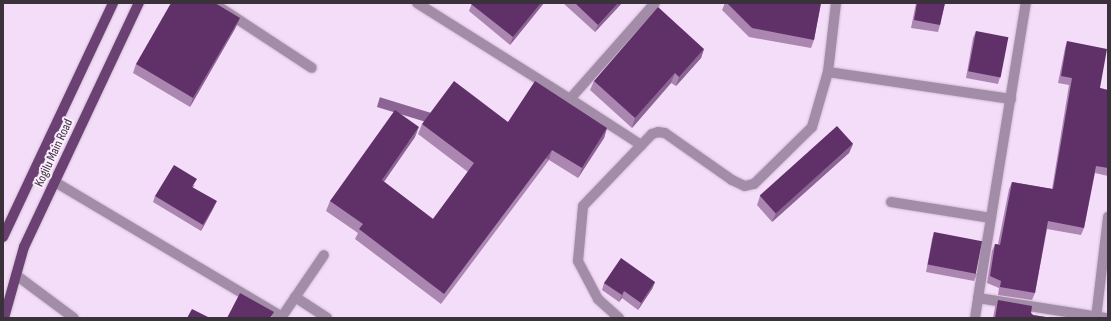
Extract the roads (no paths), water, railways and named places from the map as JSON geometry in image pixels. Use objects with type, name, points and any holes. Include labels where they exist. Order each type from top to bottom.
[{"type":"main road","name":"Kogilu Main Road","points":[[3,237],[113,3]]},
{"type":"main road","name":"Kogilu Main Road","points":[[4,318],[24,247],[139,3]]},
{"type":"street","points":[[213,3],[312,68]]},
{"type":"street","points":[[417,3],[641,145]]},
{"type":"street","points":[[570,99],[655,3]]},
{"type":"street","points":[[619,318],[598,299],[578,261],[583,206],[652,134],[658,132],[665,133],[732,180],[745,186],[754,184],[812,127],[828,72],[836,3]]},
{"type":"street","points":[[975,318],[1026,3]]},
{"type":"street","points":[[828,72],[1011,99]]},
{"type":"street","points":[[55,182],[282,318],[324,254]]},
{"type":"street","points":[[890,202],[991,218]]},
{"type":"street","points":[[978,298],[1099,318],[1108,217]]},
{"type":"street","points":[[16,275],[74,318]]},
{"type":"street","points":[[295,297],[327,318]]}]
